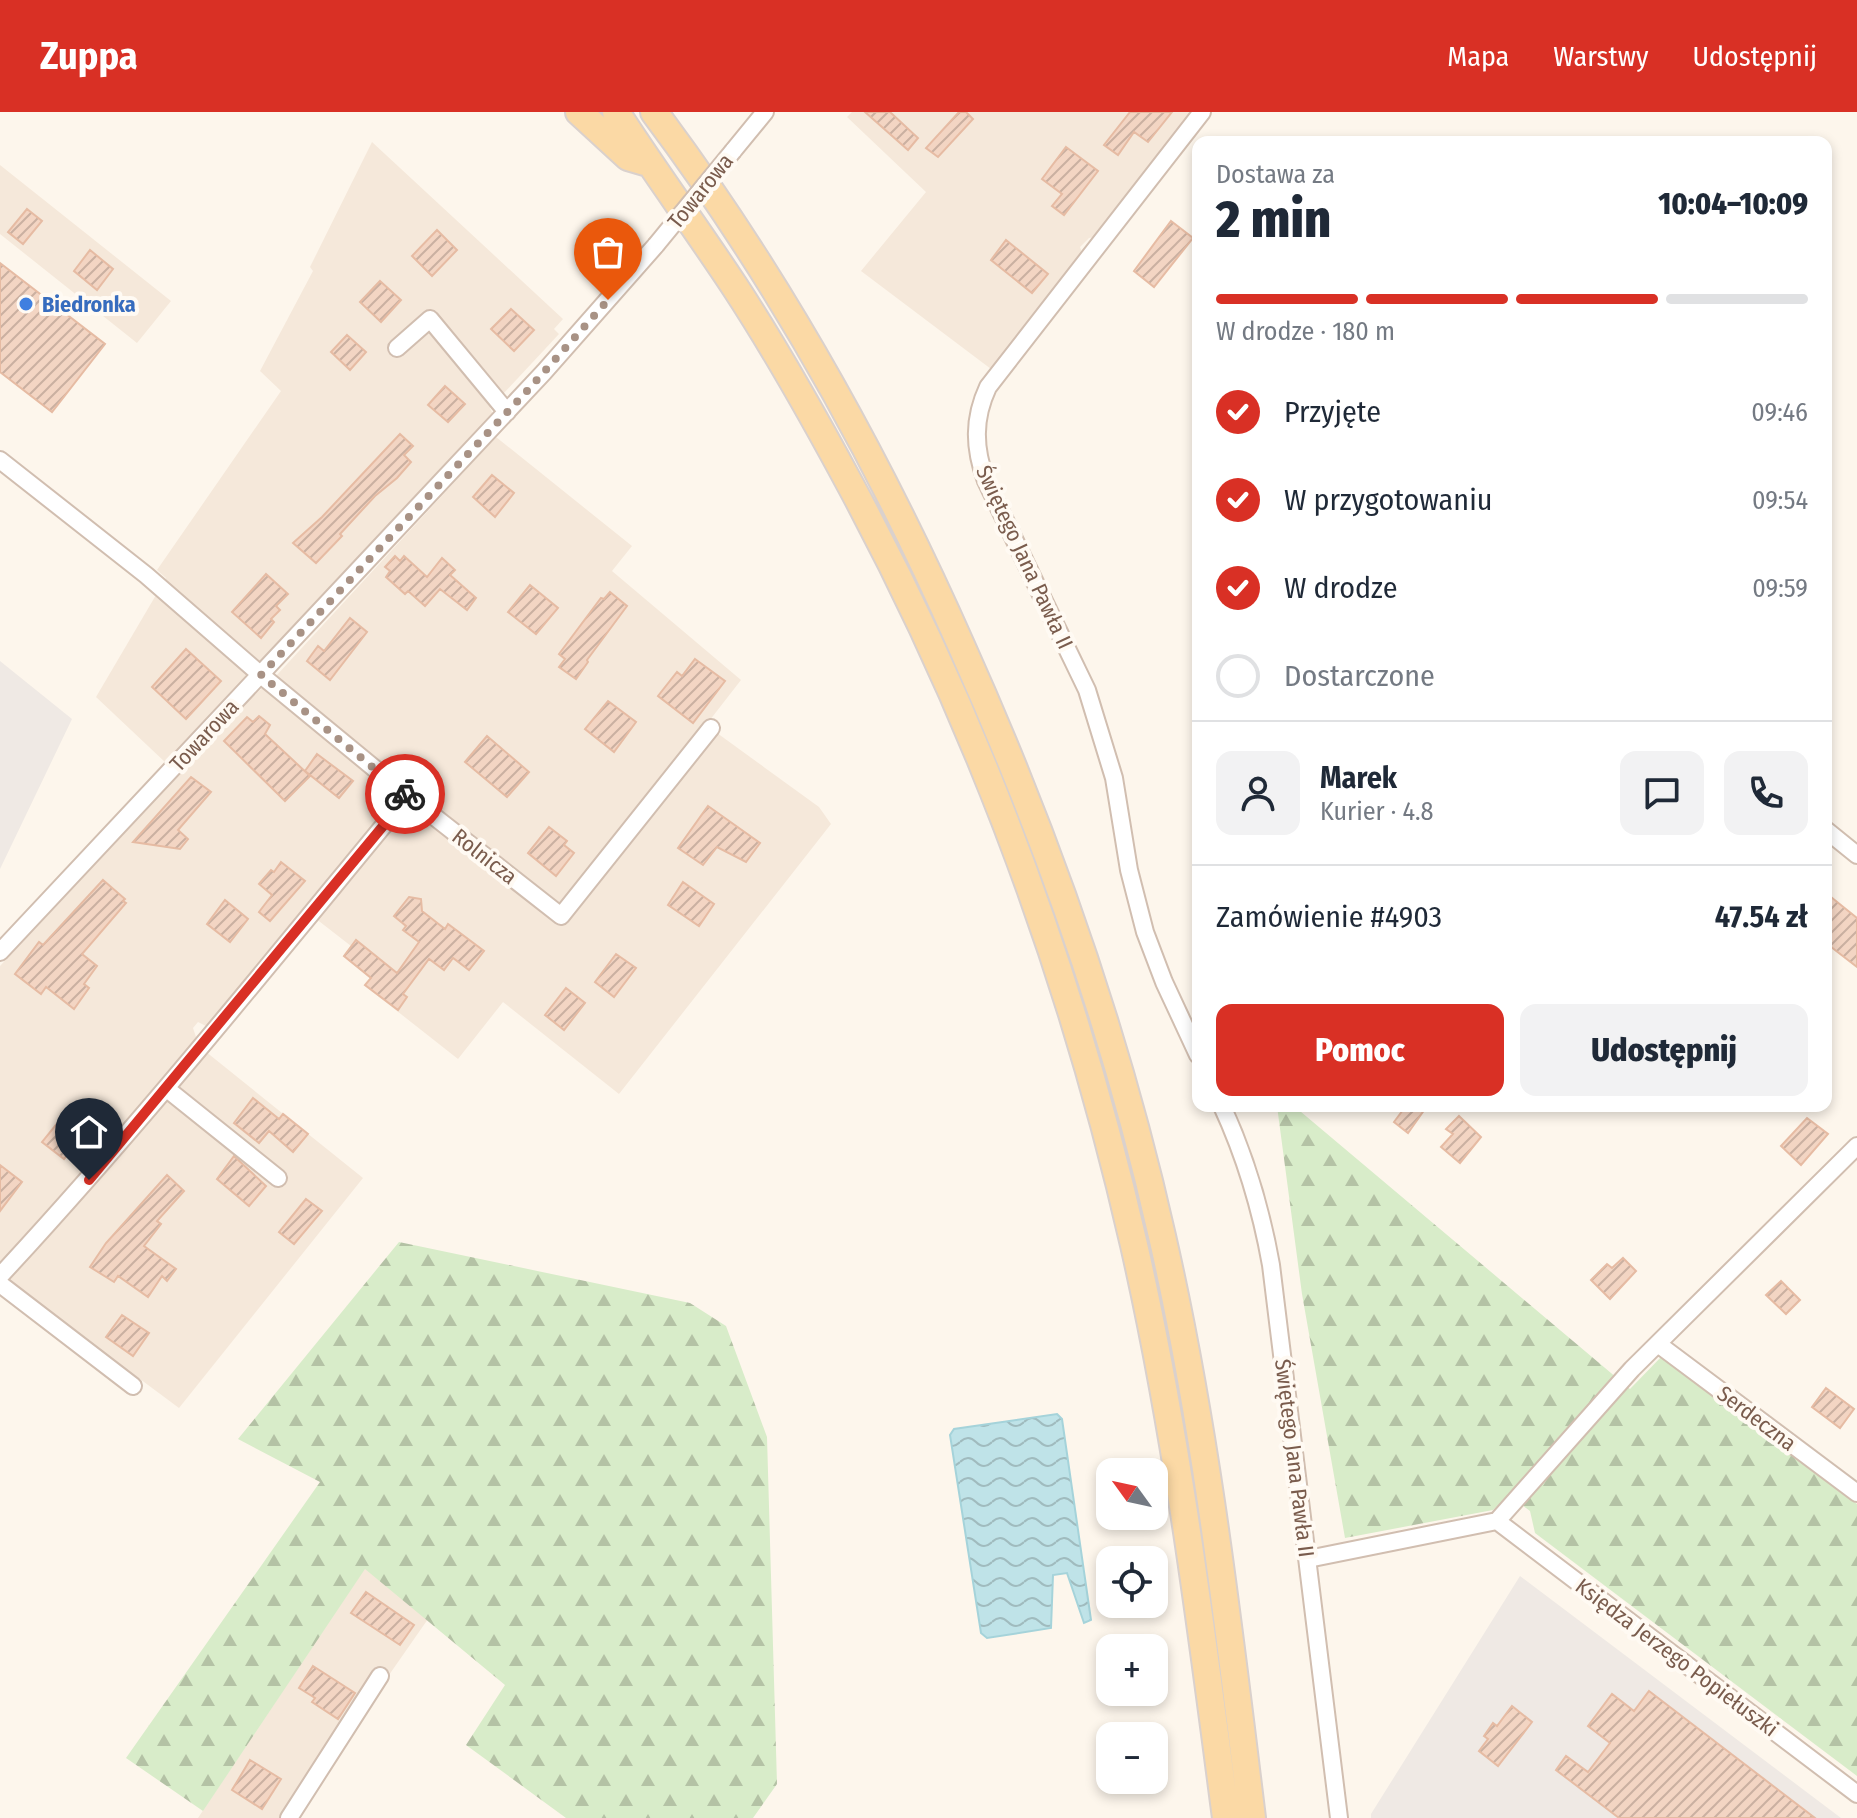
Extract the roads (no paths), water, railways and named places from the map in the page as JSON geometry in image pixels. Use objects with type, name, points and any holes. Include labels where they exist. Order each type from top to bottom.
[{"type":"main road","points":[[579,112],[628,157],[649,163]]},
{"type":"main road","points":[[616,112],[736,289],[853,489],[959,711],[1030,892],[1100,1111],[1133,1244],[1177,1469],[1226,1818]]},
{"type":"main road","points":[[654,112],[718,202],[783,306],[880,475],[986,699],[1058,881],[1093,981],[1129,1102],[1166,1251],[1206,1465],[1252,1818]]},
{"type":"street","name":"Towarowa","points":[[0,952],[507,412],[656,245],[765,112]]},
{"type":"street","name":"Świętego Jana Pawła II","points":[[1192,1042],[1145,932],[1129,870],[1105,740],[1087,690],[979,464],[976,420],[984,395],[997,374],[1202,112]]},
{"type":"street","points":[[397,348],[430,319],[507,412]]},
{"type":"street","name":"Rolnicza","points":[[0,460],[146,575],[408,796],[561,916],[711,728]]},
{"type":"street","points":[[0,1276],[89,1180],[167,1089],[408,796]]},
{"type":"street","points":[[1832,835],[1857,855]]},
{"type":"street","points":[[167,1089],[278,1178]]},
{"type":"street","name":"Świętego Jana Pawła II","points":[[1225,1112],[1240,1145],[1265,1227],[1339,1818]]},
{"type":"street","points":[[1308,1559],[1497,1521],[1658,1344],[1857,1146]]},
{"type":"street","points":[[0,1284],[133,1386]]},
{"type":"street","name":"Serdeczna","points":[[1658,1344],[1857,1493]]},
{"type":"street","name":"Księdza Jerzego Popiełuszki","points":[[1497,1521],[1857,1794]]},
{"type":"street","points":[[289,1818],[380,1676]]},
{"type":"water","points":[[1057,1414],[1062,1419],[1091,1620],[1084,1623],[1067,1573],[1053,1575],[1051,1628],[987,1638],[981,1633],[950,1435],[954,1429]]},
{"type":"place","name":"Biedronka","points":[[26,304]]}]
